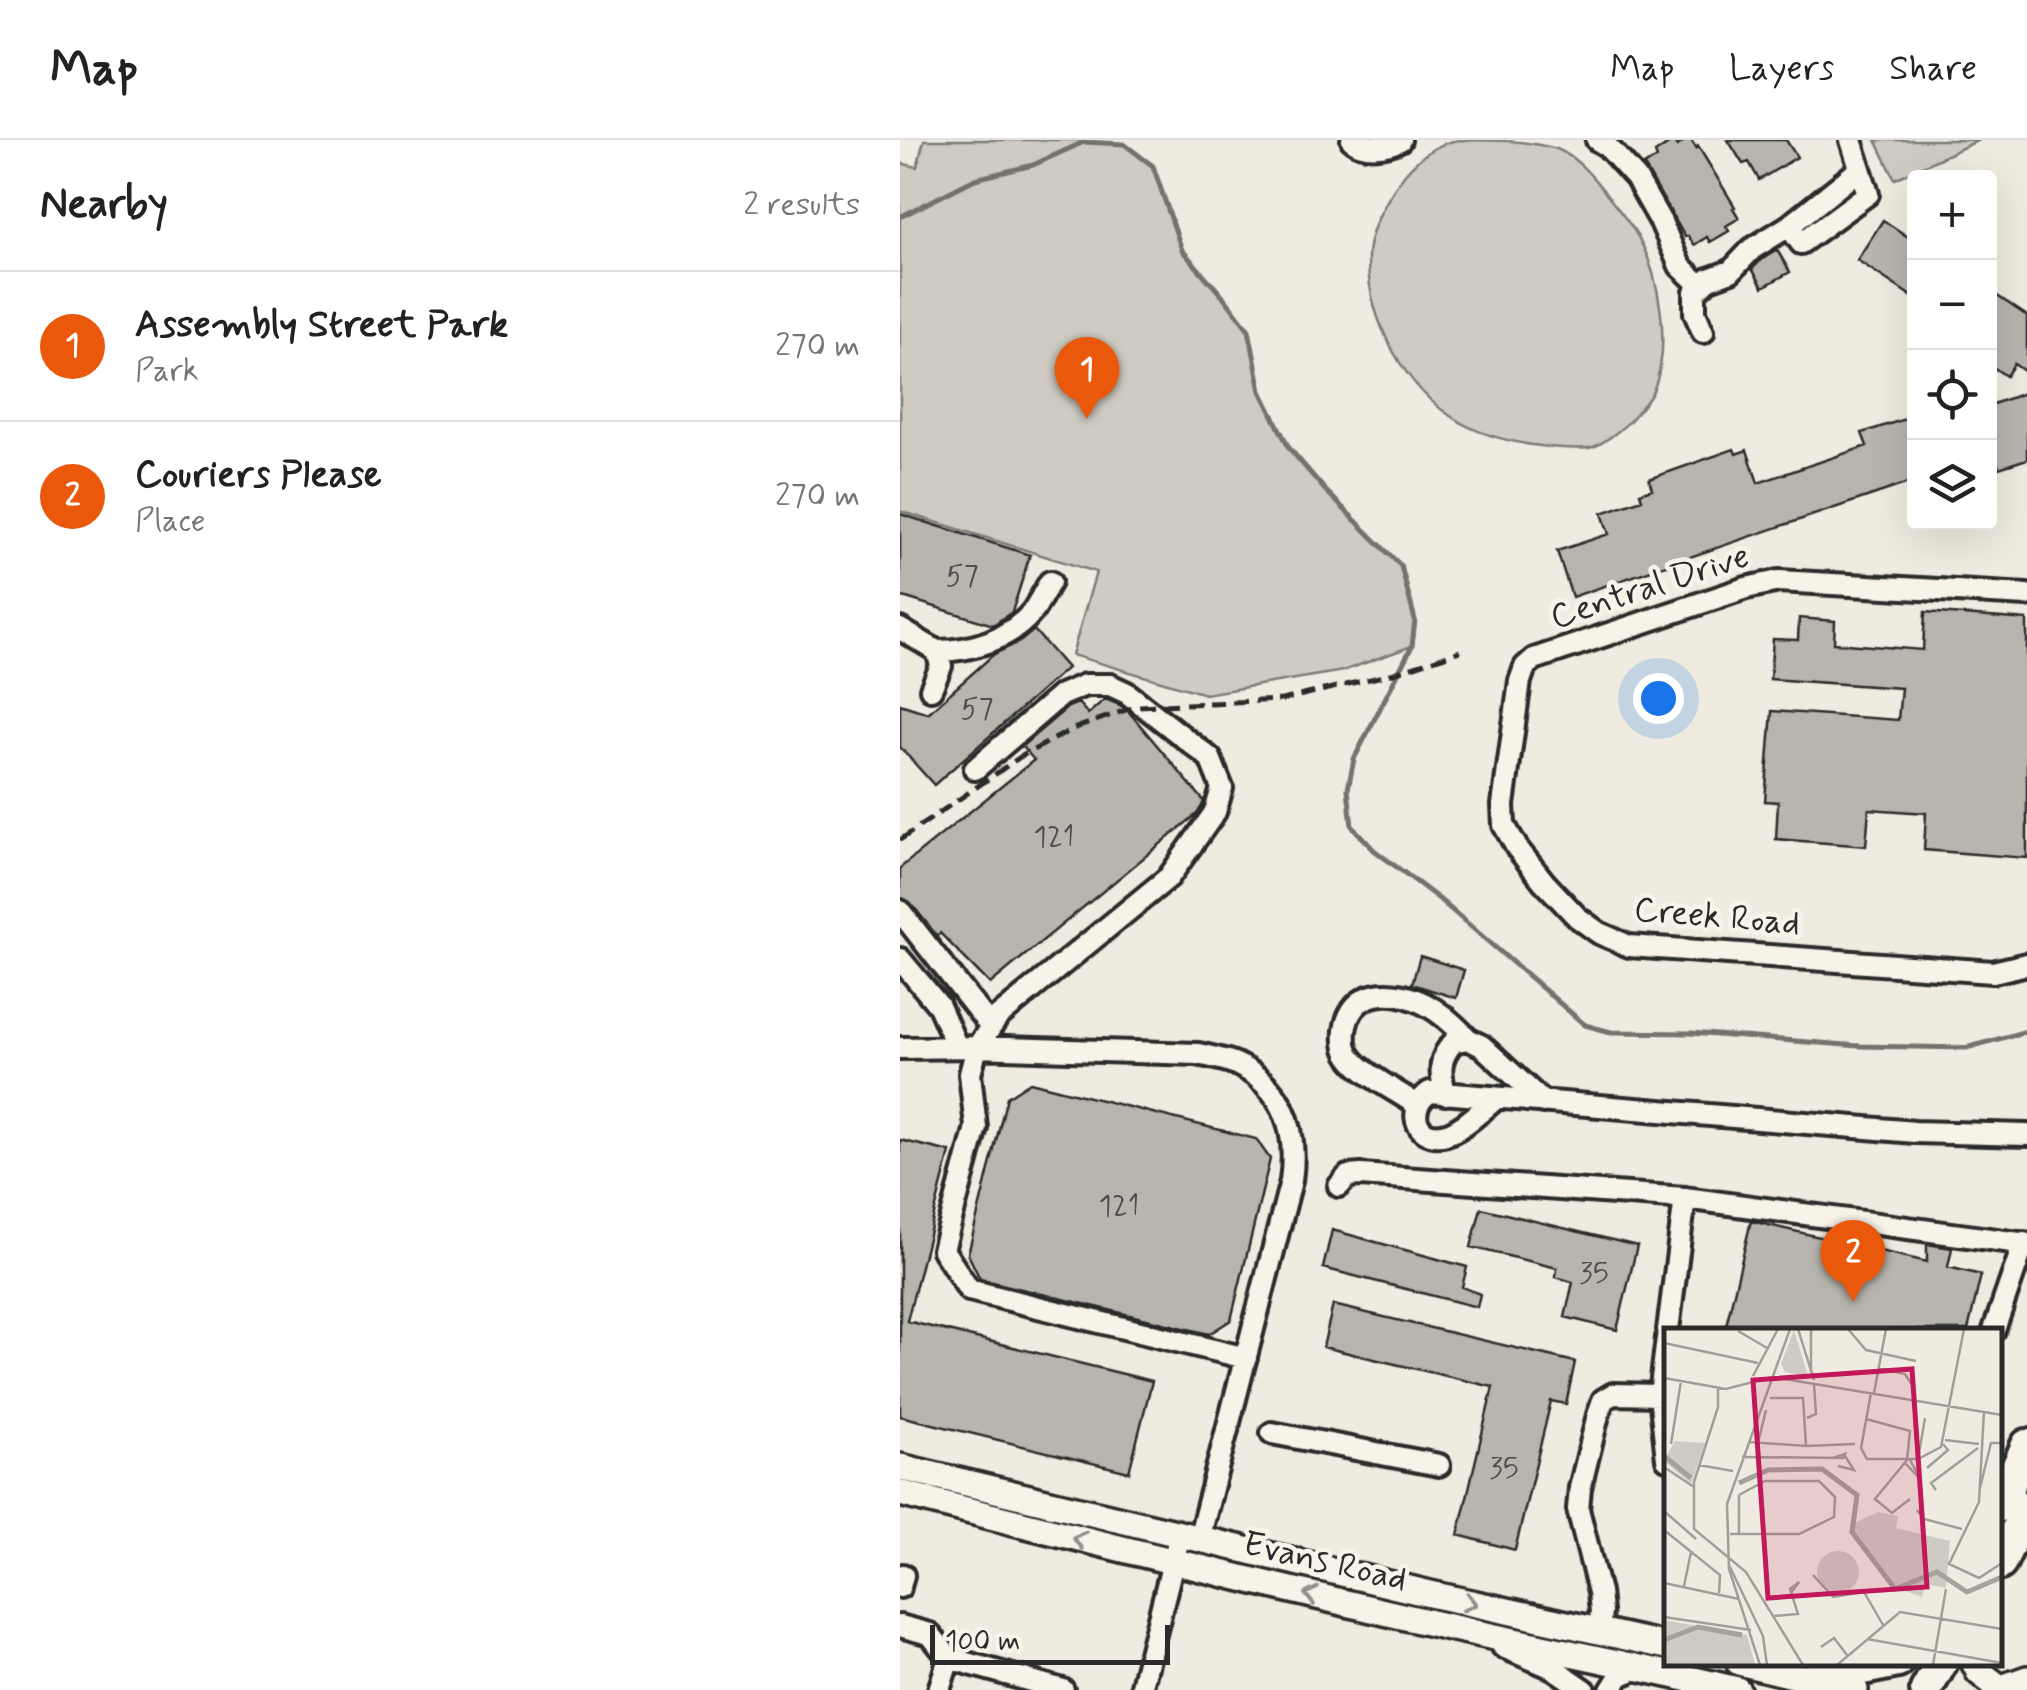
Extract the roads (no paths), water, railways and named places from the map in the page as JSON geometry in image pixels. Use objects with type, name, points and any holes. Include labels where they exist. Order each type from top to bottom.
[{"type":"highway","points":[[2002,1501],[2027,1445]]},
{"type":"highway","points":[[2002,1560],[2027,1508]]},
{"type":"highway","points":[[1812,1679],[1883,1665]]},
{"type":"highway","points":[[1892,1690],[1907,1665]]},
{"type":"highway","points":[[1926,1690],[1940,1665]]},
{"type":"main road","name":"Evans Road","points":[[900,1466],[1664,1645]]},
{"type":"main road","name":"Evans Road","points":[[900,1492],[1173,1563],[1737,1690]]},
{"type":"main road","points":[[1594,1658],[1599,1632]]},
{"type":"main road","points":[[1751,1665],[1855,1690]]},
{"type":"main road","points":[[1976,1665],[1998,1689],[2027,1679]]},
{"type":"street","points":[[1352,140],[1359,146],[1400,140]]},
{"type":"street","points":[[1597,140],[1636,178],[1662,222],[1680,266],[1701,286]]},
{"type":"street","points":[[1703,332],[1694,313],[1695,292],[1709,279],[1731,271],[1752,249],[1789,226],[1800,244],[1868,194],[1851,140]]},
{"type":"street","name":"Central Drive","points":[[1534,658],[1746,588],[1779,581],[2027,596]]},
{"type":"street","points":[[900,629],[937,651],[982,644],[1006,634],[1032,612],[1050,582]]},
{"type":"street","points":[[931,689],[941,666],[937,651]]},
{"type":"street","name":"Creek Road","points":[[1534,658],[1525,667],[1520,681],[1503,805],[1504,826],[1544,882],[1577,917],[1599,933],[1629,946],[1992,972],[2027,964]]},
{"type":"street","points":[[967,1047],[1169,876],[1214,812],[1222,788],[1210,758],[1127,693],[1110,685],[1085,685],[1060,695],[975,769]]},
{"type":"street","points":[[900,911],[991,1027]]},
{"type":"street","points":[[900,958],[967,1047],[976,1127],[943,1250],[968,1290],[1246,1358]]},
{"type":"street","points":[[1417,1104],[1354,1062],[1345,1047],[1348,1018],[1354,1006],[1365,999],[1398,994],[1425,1004],[1482,1046],[1543,1102]]},
{"type":"street","points":[[1445,1094],[1440,1070],[1443,1055],[1455,1040],[1468,1039]]},
{"type":"street","points":[[901,1051],[967,1047],[1198,1054],[1232,1062],[1258,1076],[1278,1098],[1290,1127],[1295,1156],[1291,1182],[1246,1358],[1189,1536],[1173,1563],[1141,1690]]},
{"type":"street","points":[[1497,1098],[1444,1136],[1423,1130],[1416,1121],[1417,1104],[1430,1092],[1914,1132],[2027,1135]]},
{"type":"street","points":[[1338,1186],[1348,1176],[1361,1176],[1685,1198],[2026,1244],[1995,1328]]},
{"type":"street","points":[[1668,1328],[1685,1198]]},
{"type":"street","points":[[1664,1362],[1660,1394],[1664,1431]]},
{"type":"street","points":[[1599,1632],[1599,1592],[1578,1509],[1598,1416],[1603,1400],[1613,1394],[1660,1394]]},
{"type":"street","points":[[1272,1433],[1439,1465]]},
{"type":"street","points":[[900,1626],[930,1634],[949,1658],[1063,1690]]},
{"type":"street","points":[[1456,1628],[1553,1668],[1585,1690]]},
{"type":"street","points":[[939,1690],[949,1658]]},
{"type":"street","points":[[1594,1658],[1594,1690]]},
{"type":"street","points":[[1611,1690],[1620,1676],[1640,1667]]},
{"type":"waterway","points":[[900,217],[975,179],[1033,165],[1084,142],[1124,144],[1153,166],[1182,250],[1249,330],[1261,391],[1289,448],[1401,566],[1415,620],[1412,646],[1354,759],[1348,789],[1352,826],[1374,850],[1439,899],[1585,1025],[1611,1032],[1966,1048],[2027,1031]]},
{"type":"railway","points":[[900,840],[1020,757],[1073,729],[1137,706],[1282,700],[1391,674],[1460,651]]},
{"type":"place","name":"Assembly Street Park","points":[[1087,419]]},
{"type":"place","name":"Couriers Please","points":[[1853,1302]]}]
